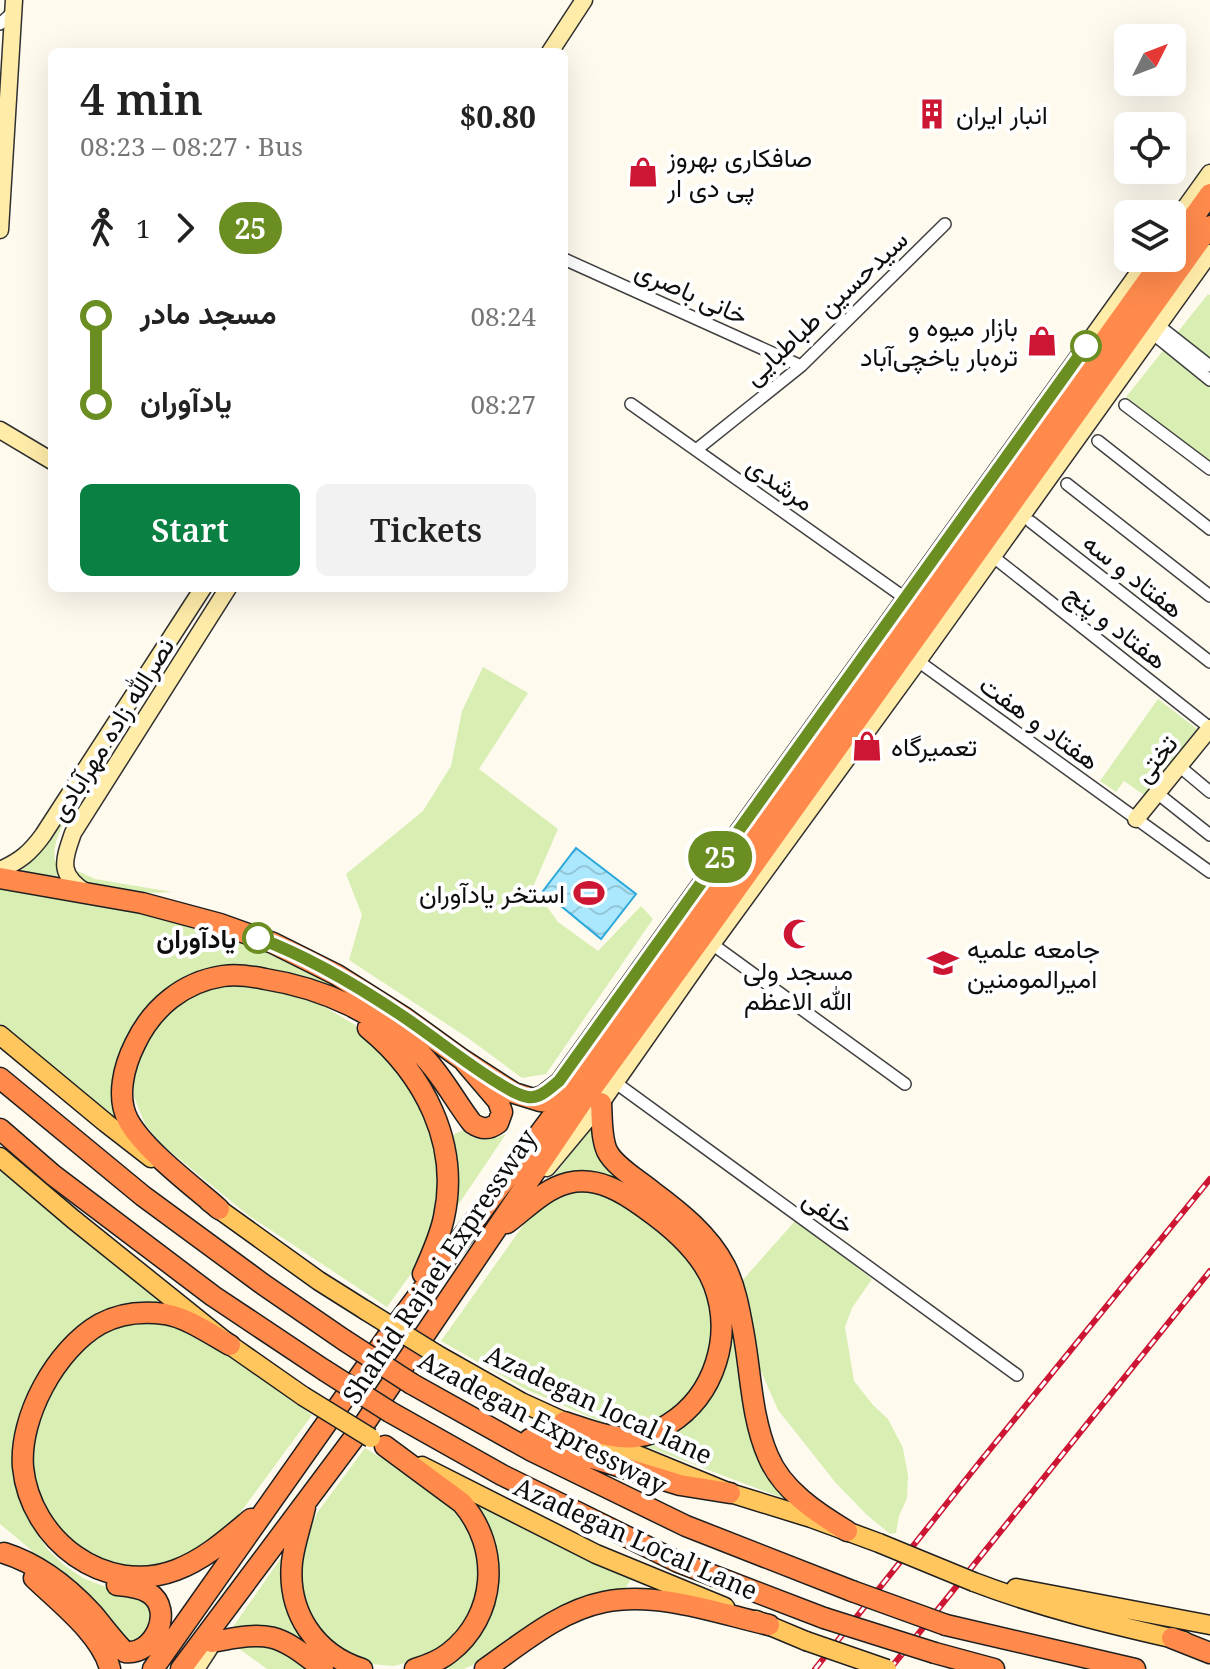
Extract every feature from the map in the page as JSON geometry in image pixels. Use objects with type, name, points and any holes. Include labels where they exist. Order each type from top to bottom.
[{"type":"highway","points":[[1186,227],[1210,194]]},
{"type":"highway","name":"Shahid Rajaei Expressway","points":[[181,1669],[214,1632],[308,1497],[365,1423],[582,1102],[707,940],[1210,226]]},
{"type":"highway","name":"Shahid Rajaei Expressway","points":[[153,1669],[409,1306],[570,1093],[1154,272]]},
{"type":"highway","points":[[0,878],[149,905],[220,924],[273,943],[337,975],[514,1093],[550,1102],[570,1093]]},
{"type":"highway","points":[[219,1209],[139,1136],[127,1118],[122,1097],[126,1064],[134,1045],[152,1015],[178,993],[223,976],[240,975],[286,982],[326,994],[355,1008],[421,1054],[472,1123],[488,1129],[498,1123],[502,1112],[498,1101],[463,1060]]},
{"type":"highway","points":[[304,987],[362,1024],[396,1054],[427,1097],[442,1134],[447,1173],[444,1216],[409,1306]]},
{"type":"highway","name":"Azadegan Expressway","points":[[0,1078],[143,1196],[264,1285],[412,1384],[532,1451],[686,1526],[946,1625],[1135,1669]]},
{"type":"highway","points":[[601,1103],[604,1140],[610,1157],[695,1227],[722,1261],[731,1279],[747,1347],[757,1417],[768,1458],[804,1502],[847,1531]]},
{"type":"highway","points":[[0,1129],[53,1175],[200,1287],[390,1412],[502,1475],[678,1562],[824,1618],[994,1669]]},
{"type":"highway","points":[[491,1236],[554,1188],[577,1182],[600,1183],[636,1201],[662,1220],[700,1260],[714,1284],[721,1313],[720,1353],[706,1389],[679,1418],[639,1437],[624,1438],[564,1422]]},
{"type":"highway","points":[[230,1345],[181,1319],[167,1315],[130,1313],[109,1319],[87,1333],[73,1345],[46,1382],[34,1406],[23,1450],[25,1482],[40,1518],[53,1537],[77,1559],[107,1572],[140,1577],[174,1571],[205,1556],[270,1504]]},
{"type":"highway","points":[[481,1423],[680,1485],[730,1493]]},
{"type":"highway","points":[[378,1442],[462,1503],[479,1529],[488,1560],[488,1594],[474,1627],[448,1654],[415,1669]]},
{"type":"highway","points":[[308,1497],[292,1561],[295,1601],[302,1621],[322,1647],[334,1657],[362,1669]]},
{"type":"highway","points":[[2,1552],[45,1571],[90,1611],[125,1652],[133,1653],[152,1641],[161,1618],[156,1599],[149,1592],[97,1579],[76,1567],[46,1535],[40,1518]]},
{"type":"highway","points":[[2,1552],[95,1639],[110,1669]]},
{"type":"highway","points":[[485,1669],[566,1616],[602,1603],[653,1600],[769,1625]]},
{"type":"highway","points":[[214,1632],[268,1635],[287,1642],[323,1669]]},
{"type":"highway","points":[[1172,1638],[1210,1650]]},
{"type":"main road","points":[[710,871],[731,863],[731,841]]},
{"type":"main road","name":"Azadegan local lane","points":[[0,1035],[106,1123],[319,1281],[436,1354],[521,1402],[730,1493],[847,1531],[1011,1596],[1107,1624],[1172,1638]]},
{"type":"main road","points":[[0,1157],[230,1345]]},
{"type":"main road","name":"Azadegan Local Lane","points":[[230,1345],[303,1396],[378,1442],[596,1554],[806,1641],[887,1669]]},
{"type":"main road","points":[[974,1582],[1044,1592],[1210,1625]]},
{"type":"street","points":[[553,48],[584,0]]},
{"type":"street","points":[[0,24],[9,8]]},
{"type":"street","points":[[0,230],[9,8]]},
{"type":"street","points":[[1186,206],[1210,173]]},
{"type":"street","name":"سیدحسین طباطبایی","points":[[696,450],[801,366],[945,224]]},
{"type":"street","points":[[491,1236],[616,1083],[707,940],[918,661],[1158,331],[1210,253]]},
{"type":"street","name":"خانی باصری","points":[[568,261],[801,366]]},
{"type":"street","points":[[530,1098],[542,1094],[559,1081],[1139,272]]},
{"type":"street","points":[[1158,331],[1210,366]]},
{"type":"street","points":[[1158,331],[1210,380]]},
{"type":"street","name":"مرشدی","points":[[631,404],[905,598]]},
{"type":"street","points":[[1125,405],[1210,469]]},
{"type":"street","points":[[0,430],[48,459]]},
{"type":"street","points":[[1098,441],[1210,529]]},
{"type":"street","points":[[1067,484],[1210,596]]},
{"type":"street","name":"هفتاد و سه","points":[[1031,522],[1210,662]]},
{"type":"street","name":"هفتاد و پنج","points":[[996,559],[1210,728]]},
{"type":"street","name":"نصرالله زاده مهرآبادی","points":[[0,870],[31,852],[200,592]]},
{"type":"street","name":"نصرالله زاده مهرآبادی","points":[[89,894],[68,876],[64,859],[73,833],[225,592]]},
{"type":"street","name":"هفتاد و هفت","points":[[918,661],[1210,872]]},
{"type":"street","name":"تختی","points":[[1136,819],[1210,728]]},
{"type":"street","points":[[1179,766],[1210,792]]},
{"type":"street","points":[[1157,793],[1210,835]]},
{"type":"street","points":[[707,940],[905,1084]]},
{"type":"street","name":"خلفی","points":[[616,1083],[1017,1375]]},
{"type":"street","points":[[196,1669],[214,1632]]},
{"type":"green space","points":[[1210,295],[1210,463],[1126,397]]},
{"type":"green space","points":[[483,667],[528,693],[479,769],[558,829],[533,887],[558,922],[598,951],[641,906],[653,919],[546,1074],[522,1078],[468,1038],[349,960],[362,915],[346,874],[423,811],[451,766],[462,711]]},
{"type":"green space","points":[[1158,699],[1197,729],[1144,795],[1124,781],[1116,792],[1100,781]]},
{"type":"green space","points":[[86,787],[56,842],[54,854],[63,876],[39,875],[21,870],[27,866]]},
{"type":"green space","points":[[71,868],[95,879],[172,892],[101,888],[77,877]]},
{"type":"green space","points":[[0,887],[179,919],[248,942],[317,973],[390,1021],[265,969],[147,1011],[120,1124],[0,1023]]},
{"type":"green space","points":[[249,983],[311,999],[357,1026],[376,1042],[406,1075],[438,1146],[439,1207],[423,1257],[387,1307],[248,1215],[161,1144],[145,1124],[134,1097],[134,1061],[169,1007],[212,986]]},
{"type":"green space","points":[[595,1122],[726,1285],[739,1361],[796,1503],[642,1445],[692,1414],[725,1303],[632,1191],[547,1185]]},
{"type":"green space","points":[[463,1130],[483,1140],[506,1134],[452,1214],[449,1137]]},
{"type":"green space","points":[[0,1170],[171,1309],[139,1306],[48,1370],[22,1496],[36,1532],[48,1550],[64,1565],[83,1578],[139,1595],[151,1607],[153,1623],[142,1642],[127,1645],[66,1582],[0,1524]]},
{"type":"green space","points":[[575,1188],[603,1191],[667,1233],[705,1280],[715,1319],[701,1385],[670,1413],[645,1423],[599,1421],[525,1389],[441,1341],[532,1213],[544,1201]]},
{"type":"green space","points":[[796,1220],[872,1279],[852,1308],[845,1327],[854,1381],[888,1419],[903,1448],[908,1476],[907,1498],[896,1533],[890,1534],[867,1515],[835,1482],[778,1410],[752,1346],[740,1283]]},
{"type":"green space","points":[[137,1319],[162,1320],[203,1338],[312,1415],[226,1532],[198,1553],[152,1569],[108,1564],[72,1545],[43,1511],[31,1472],[36,1428],[69,1366],[88,1343],[109,1329]]},
{"type":"green space","points":[[365,1448],[446,1497],[476,1536],[483,1578],[475,1607],[449,1644],[410,1662],[393,1666],[372,1664],[348,1656],[322,1637],[306,1604],[301,1585],[299,1567],[317,1513]]},
{"type":"green space","points":[[427,1473],[631,1579],[625,1589],[585,1597],[558,1608],[464,1669],[436,1669],[472,1640],[488,1535]]},
{"type":"green space","points":[[285,1552],[320,1656],[226,1637]]},
{"type":"green space","points":[[272,1642],[315,1669],[267,1669],[234,1645]]},
{"type":"water","name":"استخر یادآوران","points":[[576,848],[636,894],[601,939],[543,891]]},
{"type":"railway","points":[[815,1669],[1210,1179]]},
{"type":"railway","points":[[890,1669],[1210,1271]]},
{"type":"bus line","name":"25","points":[[258,938],[337,975],[514,1093],[530,1098],[542,1094],[559,1081],[1086,346]]},
{"type":"place","name":"انبار ایران","points":[[932,114]]},
{"type":"place","name":"صافکاری بهروز پی دی ار","points":[[643,172]]},
{"type":"place","name":"بازار میوه و تره‌بار یاخچی‌آباد","points":[[1042,341]]},
{"type":"place","name":"تعمیرگاه","points":[[867,746]]},
{"type":"place","name":"استخر یادآوران","points":[[589,893]]},
{"type":"place","name":"مسجد ولی الله الاعظم","points":[[798,934]]},
{"type":"place","name":"یادآوران","points":[[258,938]]},
{"type":"place","name":"جامعه علمیه امیرالمومنین","points":[[943,963]]}]
